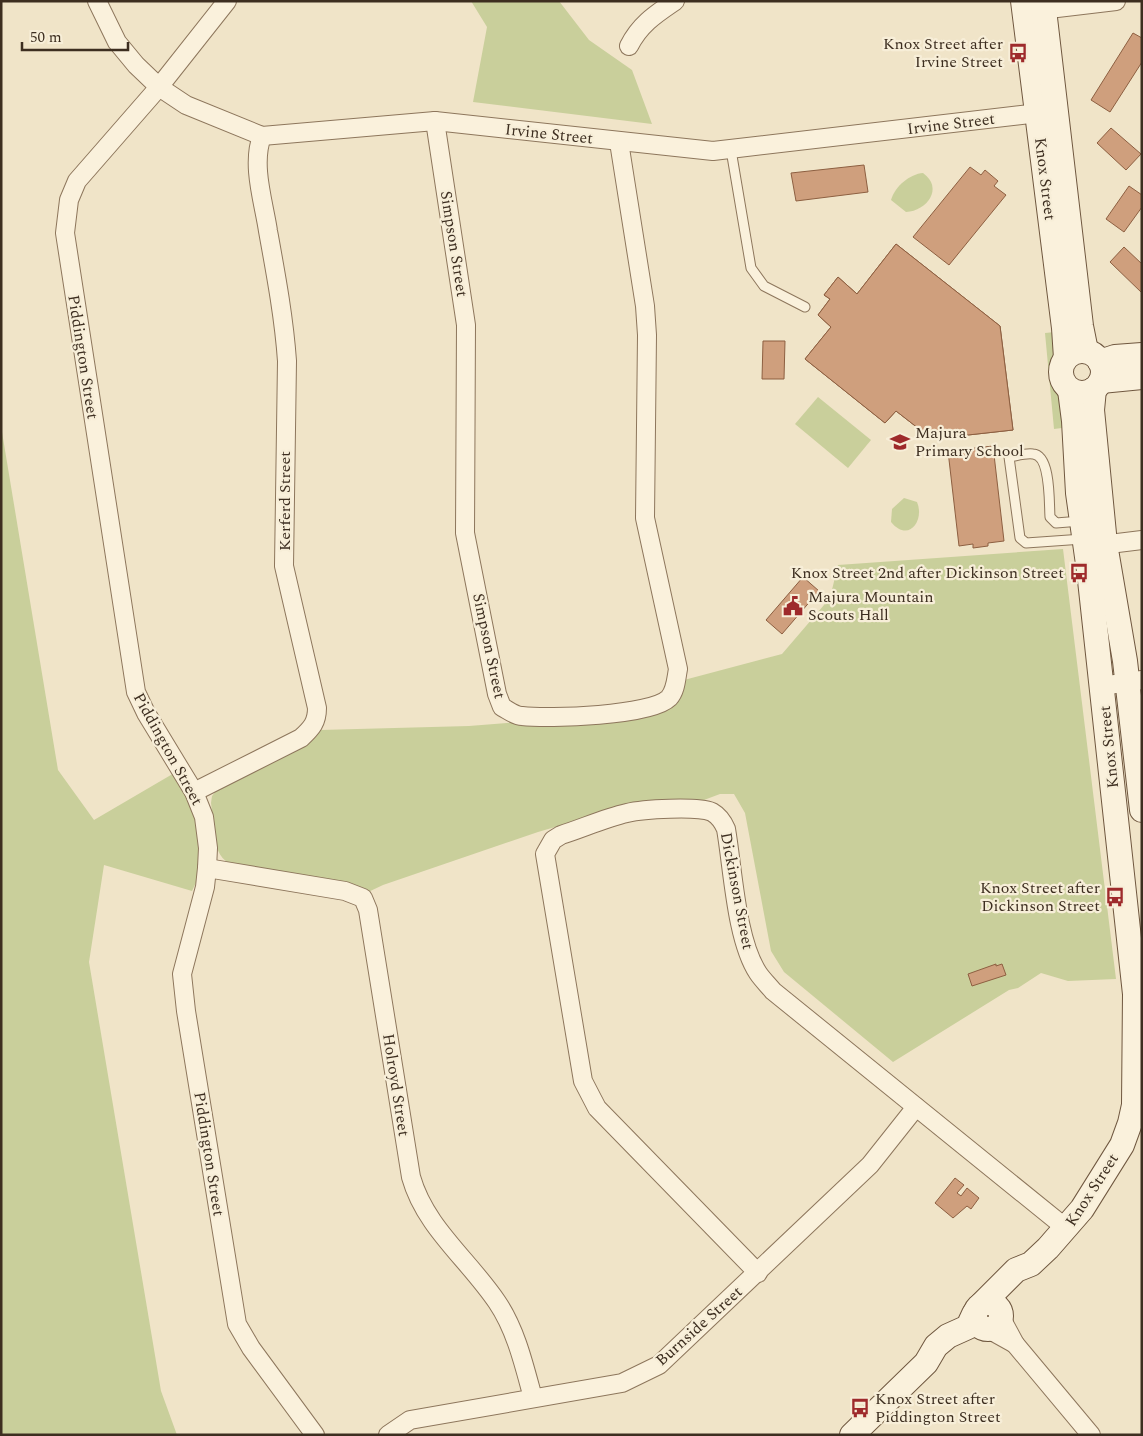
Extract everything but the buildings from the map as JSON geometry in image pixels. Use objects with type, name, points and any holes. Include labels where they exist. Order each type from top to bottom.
[{"type":"street","name":"Irvine Street","points":[[97,1],[118,42],[136,65],[159,87],[186,105],[262,136],[435,121],[681,149],[731,150],[1046,112]]},
{"type":"street","name":"Piddington Street","points":[[226,1],[159,87],[77,181],[69,200],[64,233],[131,673],[136,692],[146,713],[194,792],[204,817],[208,848],[205,887],[182,974],[186,1011],[237,1324],[251,1348],[315,1435]]},
{"type":"street","points":[[629,46],[635,34],[647,20],[675,1]]},
{"type":"street","points":[[1033,6],[1116,1]]},
{"type":"street","name":"Knox Street","points":[[988,1318],[1024,1279],[1031,1264],[1067,1230],[1087,1202],[1122,1145],[1138,1097],[1135,994],[1102,686],[1089,538],[1092,410],[1090,368],[1046,112],[1033,6]]},
{"type":"street","name":"Simpson Street","points":[[435,121],[466,325],[465,533],[497,694],[502,707],[520,716],[591,716],[648,708],[661,704],[669,697],[674,688],[678,669],[645,518],[647,335],[645,306],[618,142]]},
{"type":"street","name":"Kerferd Street","points":[[194,792],[301,738],[312,729],[317,720],[317,708],[284,566],[287,361],[285,328],[259,174],[258,146],[262,136]]},
{"type":"street","points":[[1090,368],[1115,357],[1142,355]]},
{"type":"street","name":"Knox Street","points":[[1090,368],[1062,364],[1060,374],[1063,383],[1070,390],[1074,421],[1078,493],[1089,538],[1125,661],[1134,681],[1142,810]]},
{"type":"street","points":[[1090,368],[1142,377]]},
{"type":"street","points":[[1070,390],[1083,393],[1090,368]]},
{"type":"street","points":[[1089,538],[1142,540]]},
{"type":"street","points":[[1102,686],[1134,681]]},
{"type":"street","name":"Dickinson Street","points":[[758,1273],[597,1108],[583,1081],[545,854],[553,840],[561,835],[628,813],[705,810],[714,813],[722,820],[726,829],[740,917],[750,956],[758,972],[773,991],[1067,1230]]},
{"type":"street","name":"Holroyd Street","points":[[207,868],[345,891],[362,898],[368,910],[410,1177],[416,1196],[430,1220],[495,1299],[506,1316],[532,1398]]},
{"type":"street","name":"Burnside Street","points":[[388,1435],[410,1420],[622,1383],[641,1376],[659,1365],[870,1165],[916,1107]]},
{"type":"street","points":[[852,1435],[926,1363],[945,1355],[988,1318],[1015,1344],[1091,1435]]},
{"type":"lane","points":[[731,150],[751,268],[764,286],[805,308]]},
{"type":"lane","points":[[1034,453],[1042,458],[1046,466],[1050,517],[1056,523],[1089,538],[1026,543],[1020,538],[1009,457],[1034,453]]},
{"type":"green space","points":[[471,1],[559,1],[589,40],[632,70],[652,124],[473,102],[487,27]]},
{"type":"green space","points":[[923,173],[932,185],[930,198],[920,208],[906,212],[891,200],[893,195],[904,182],[913,176]]},
{"type":"green space","points":[[1055,332],[1051,381],[1060,397],[1070,427],[1054,429],[1045,333]]},
{"type":"green space","points":[[818,397],[871,440],[848,468],[795,424]]},
{"type":"green space","points":[[1,426],[58,770],[94,820],[176,772],[196,808],[201,872],[192,891],[104,865],[89,962],[161,1391],[177,1435],[1,1435]]},
{"type":"green space","points":[[904,498],[917,502],[919,509],[917,522],[909,530],[897,528],[891,522],[892,509]]},
{"type":"green space","points":[[1063,549],[1116,979],[1068,981],[1041,973],[1018,988],[1009,990],[893,1062],[784,972],[771,951],[745,813],[734,794],[720,794],[704,800],[634,804],[538,832],[383,885],[364,894],[353,884],[233,865],[220,855],[217,847],[214,838],[211,803],[212,796],[219,787],[304,744],[316,737],[320,730],[469,726],[666,710],[684,680],[782,654],[830,598],[838,565]]},
{"type":"place","name":"Knox Street after Irvine Street","points":[[1018,53]]},
{"type":"place","name":"Majura Primary School","points":[[900,442]]},
{"type":"place","name":"Knox Street 2nd after Dickinson Street","points":[[1079,573]]},
{"type":"place","name":"Majura Mountain Scouts Hall","points":[[793,606]]},
{"type":"place","name":"Knox Street after Dickinson Street","points":[[1115,897]]},
{"type":"place","name":"Knox Street after Piddington Street","points":[[860,1408]]}]
